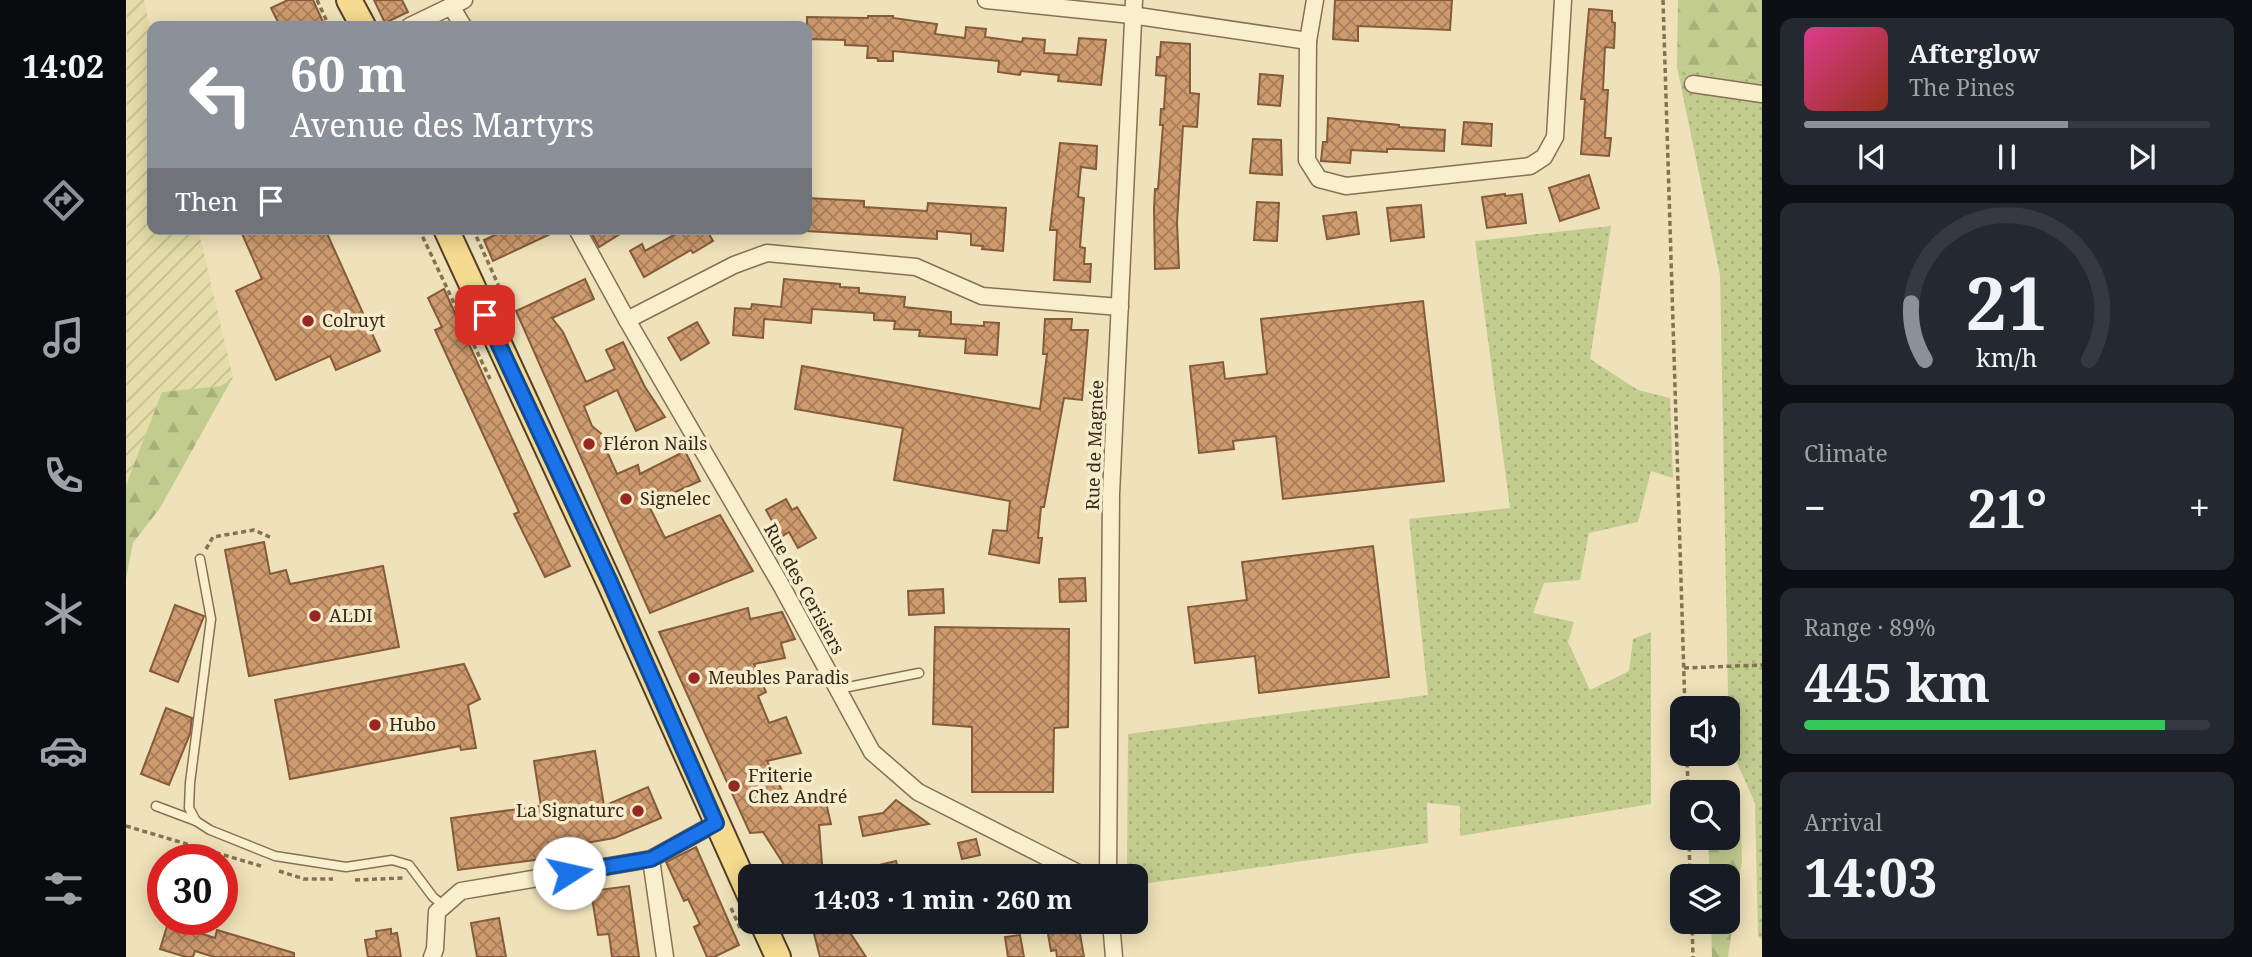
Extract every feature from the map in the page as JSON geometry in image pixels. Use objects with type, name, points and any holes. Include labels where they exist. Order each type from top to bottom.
[{"type":"main road","points":[[333,0],[343,21]]},
{"type":"main road","points":[[349,0],[360,21]]},
{"type":"main road","points":[[449,235],[610,582],[738,870]]},
{"type":"main road","points":[[767,934],[778,957]]},
{"type":"street","points":[[985,0],[1133,7],[1308,41]]},
{"type":"street","points":[[1315,0],[1308,41],[1307,160],[1319,179],[1346,186],[1530,166],[1544,157],[1555,137],[1563,0]]},
{"type":"street","points":[[420,21],[458,3],[462,21]]},
{"type":"street","name":"Rue de Magnée","points":[[1108,864],[1111,494],[1133,7]]},
{"type":"street","points":[[1693,84],[1762,94]]},
{"type":"street","name":"Rue des Cerisiers","points":[[580,235],[781,585],[872,752],[918,792],[1060,864]]},
{"type":"street","points":[[627,320],[734,265],[767,253],[916,267],[982,296],[1120,307]]},
{"type":"street","points":[[432,957],[437,912],[461,891],[651,859],[714,818]]},
{"type":"street","points":[[651,859],[665,957]]},
{"type":"street","points":[[1112,934],[1114,957]]},
{"type":"lane","points":[[195,821],[189,808],[190,783],[211,619],[200,559]]},
{"type":"lane","points":[[838,689],[919,673]]},
{"type":"lane","points":[[156,806],[275,856],[346,867],[392,860],[409,865],[433,897],[444,906]]},
{"type":"path","points":[[317,0],[327,21]]},
{"type":"path","points":[[1663,0],[1685,696]]},
{"type":"path","points":[[200,559],[213,537],[254,530],[272,538]]},
{"type":"path","points":[[1684,668],[1762,665]]},
{"type":"path","points":[[1692,934],[1693,957]]},
{"type":"shaded area","points":[[127,0],[144,0],[149,21],[147,235],[199,235],[233,377],[221,386],[162,392],[126,485]]},
{"type":"green space","points":[[1678,0],[1762,0],[1762,81],[1677,67]]},
{"type":"green space","points":[[1677,67],[1762,81],[1762,940],[1758,936],[1755,803],[1738,766],[1740,696],[1728,696],[1720,275]]},
{"type":"green space","points":[[1611,226],[1590,359],[1638,390],[1670,398],[1673,478],[1651,471],[1638,522],[1589,533],[1580,580],[1544,583],[1533,613],[1574,622],[1568,642],[1590,690],[1629,671],[1633,639],[1651,632],[1651,804],[1460,836],[1460,806],[1427,803],[1428,843],[1148,883],[1148,864],[1127,864],[1128,734],[1428,695],[1409,519],[1510,508],[1475,241]]},
{"type":"green space","points":[[233,377],[160,508],[133,543],[126,579],[126,485],[162,392],[221,386]]},
{"type":"green space","points":[[1740,795],[1742,861],[1740,875],[1740,864],[1709,864],[1709,850],[1740,850]]},
{"type":"green space","points":[[1711,934],[1731,934],[1728,957],[1712,957]]},
{"type":"building","points":[[288,0],[313,0],[323,21],[278,21],[271,8]]},
{"type":"building","points":[[374,0],[402,0],[408,12],[384,21]]},
{"type":"building","points":[[1335,0],[1452,0],[1450,30],[1358,26],[1358,41],[1333,39]]},
{"type":"building","points":[[1589,9],[1612,11],[1612,22],[1615,23],[1614,48],[1605,47],[1603,90],[1608,90],[1605,138],[1611,138],[1609,156],[1581,154],[1585,99],[1581,99]]},
{"type":"building","points":[[893,16],[937,24],[935,34],[965,38],[966,27],[986,29],[985,37],[1022,42],[1023,38],[1045,40],[1044,53],[1077,55],[1079,38],[1106,40],[1101,85],[1058,81],[1059,75],[1021,71],[1020,75],[998,72],[999,61],[893,51],[893,61],[878,61],[877,58],[867,58],[868,46],[845,45],[845,40],[812,39],[812,21],[807,21],[807,17]]},
{"type":"building","points":[[1161,42],[1190,44],[1190,93],[1199,94],[1197,127],[1183,126],[1177,222],[1179,268],[1155,269],[1155,189],[1158,189],[1163,125],[1160,125],[1161,109],[1164,109],[1166,76],[1156,75]]},
{"type":"building","points":[[1260,74],[1283,76],[1280,106],[1258,104]]},
{"type":"building","points":[[1328,118],[1445,130],[1444,151],[1351,150],[1350,163],[1321,161],[1323,142],[1327,142]]},
{"type":"building","points":[[1464,122],[1492,124],[1491,146],[1462,144]]},
{"type":"building","points":[[1253,139],[1281,140],[1282,175],[1250,173]]},
{"type":"building","points":[[1060,143],[1097,146],[1096,169],[1081,167],[1078,197],[1084,198],[1080,247],[1085,248],[1084,264],[1091,264],[1090,282],[1054,280],[1057,230],[1050,230]]},
{"type":"building","points":[[1589,175],[1599,208],[1560,221],[1549,188]]},
{"type":"building","points":[[1522,194],[1526,223],[1487,228],[1482,197]]},
{"type":"building","points":[[812,198],[864,201],[864,207],[927,211],[928,203],[1006,208],[1003,251],[971,245],[971,234],[937,231],[937,239],[812,231]]},
{"type":"building","points":[[1257,202],[1279,203],[1277,241],[1254,240]]},
{"type":"building","points":[[1421,205],[1424,237],[1391,241],[1387,208]]},
{"type":"building","points":[[1356,212],[1359,234],[1327,239],[1323,216]]},
{"type":"building","name":"Colruyt","points":[[243,235],[328,235],[380,351],[336,370],[330,356],[276,380],[236,291],[262,279]]},
{"type":"building","points":[[495,235],[548,235],[493,261],[484,240]]},
{"type":"building","points":[[592,235],[618,235],[599,247]]},
{"type":"building","points":[[674,235],[710,235],[713,241],[693,253],[691,250],[644,277],[630,251],[642,244],[645,251]]},
{"type":"building","points":[[585,279],[594,299],[552,318],[563,332],[586,382],[615,369],[606,350],[623,342],[645,387],[665,417],[636,431],[617,390],[584,406],[592,426],[611,442],[604,445],[617,474],[638,465],[640,474],[685,451],[700,481],[648,504],[665,538],[720,515],[753,571],[650,613],[516,311]]},
{"type":"building","points":[[784,279],[840,284],[840,287],[859,288],[859,293],[905,297],[904,307],[951,312],[951,324],[984,326],[984,322],[999,323],[997,355],[965,353],[966,339],[919,336],[920,330],[894,329],[895,321],[874,320],[874,313],[812,309],[811,323],[764,319],[763,338],[733,335],[735,308],[751,309],[752,304],[781,307]]},
{"type":"building","points":[[444,289],[570,566],[545,577],[514,514],[519,512],[435,330],[442,327],[428,298]]},
{"type":"building","points":[[1423,301],[1444,481],[1283,499],[1276,436],[1233,441],[1234,449],[1199,453],[1190,366],[1223,362],[1225,379],[1267,374],[1261,319]]},
{"type":"building","points":[[1045,319],[1072,319],[1071,330],[1088,330],[1082,400],[1064,398],[1044,507],[1041,507],[1038,538],[1042,538],[1039,563],[989,554],[993,530],[1007,531],[1010,501],[894,480],[903,428],[795,409],[802,366],[1040,409],[1047,354],[1043,354]]},
{"type":"building","points":[[697,322],[709,343],[681,360],[668,338]]},
{"type":"building","points":[[786,499],[792,510],[797,507],[816,538],[798,548],[789,532],[781,537],[766,510]]},
{"type":"building","name":"ALDI","points":[[264,542],[270,574],[286,570],[290,584],[383,566],[399,647],[249,676],[225,550]]},
{"type":"building","points":[[1373,546],[1389,677],[1259,693],[1255,656],[1195,663],[1188,607],[1247,600],[1242,562]]},
{"type":"building","points":[[1085,578],[1086,601],[1060,602],[1059,579]]},
{"type":"building","points":[[943,589],[944,613],[909,615],[908,591]]},
{"type":"building","points":[[175,605],[204,616],[178,682],[150,671]]},
{"type":"building","points":[[748,608],[750,619],[782,612],[795,639],[781,643],[785,658],[754,664],[766,692],[758,696],[769,723],[786,717],[801,753],[767,761],[789,804],[824,794],[831,824],[819,825],[822,864],[784,864],[763,832],[750,833],[659,632]]},
{"type":"building","points":[[935,627],[1069,629],[1068,727],[1054,728],[1053,792],[972,792],[972,727],[933,724]]},
{"type":"building","name":"Hubo","points":[[464,664],[480,699],[468,705],[476,748],[461,750],[460,746],[290,779],[275,700]]},
{"type":"building","points":[[166,708],[192,718],[190,734],[169,785],[141,774]]},
{"type":"building","points":[[595,751],[604,806],[648,787],[661,818],[614,838],[586,843],[588,855],[458,870],[451,818],[541,806],[534,761]]},
{"type":"building","points":[[896,800],[929,824],[863,836],[859,817],[883,813]]},
{"type":"building","points":[[976,839],[980,855],[962,859],[958,843]]},
{"type":"building","points":[[696,847],[739,945],[714,957],[707,957],[694,927],[700,924],[688,899],[684,901],[666,862]]},
{"type":"building","points":[[629,886],[639,957],[612,957],[609,934],[598,935],[591,891]]},
{"type":"building","points":[[499,918],[506,957],[477,957],[471,923]]},
{"type":"building","points":[[391,929],[391,934],[397,933],[401,957],[368,957],[365,940],[377,938],[376,931]]},
{"type":"building","points":[[814,934],[851,934],[866,957],[820,957]]},
{"type":"building","points":[[1048,934],[1080,934],[1084,957],[1057,957],[1056,950],[1051,951]]},
{"type":"building","points":[[164,935],[206,935],[215,938],[216,935],[234,935],[294,953],[294,957],[214,957],[195,951],[193,957],[186,957],[160,949]]},
{"type":"building","points":[[1020,935],[1024,957],[1008,957],[1005,937]]},
{"type":"place","name":"Colruyt","points":[[308,321]]},
{"type":"place","name":"Fléron Nails","points":[[589,444]]},
{"type":"place","name":"Signelec","points":[[626,499]]},
{"type":"place","name":"ALDI","points":[[315,616]]},
{"type":"place","name":"Meubles Paradis","points":[[694,678]]},
{"type":"place","name":"Hubo","points":[[375,725]]},
{"type":"place","name":"Friterie Chez André","points":[[734,786]]},
{"type":"place","name":"La Signaturc","points":[[638,811]]},
{"type":"route","points":[[485,315],[610,582],[716,823],[651,859],[569,873]]}]
